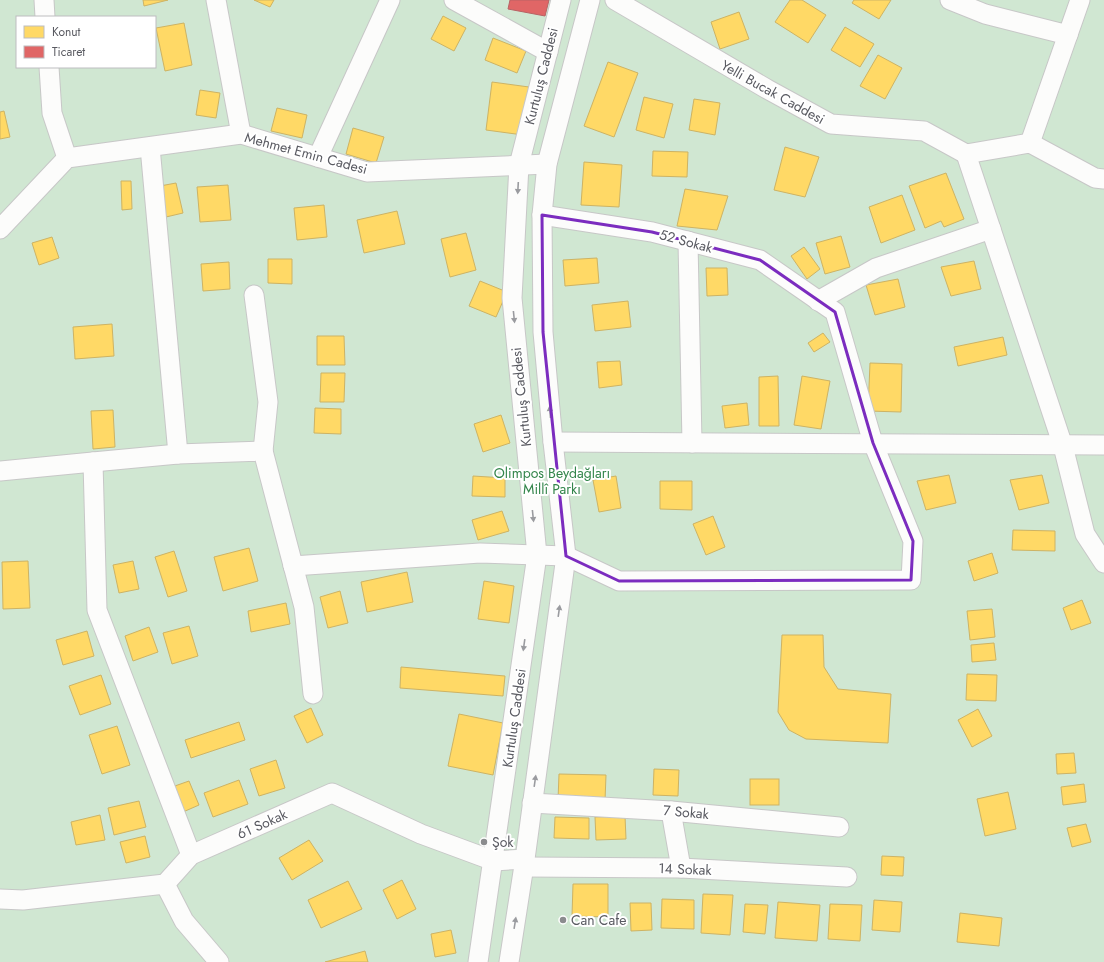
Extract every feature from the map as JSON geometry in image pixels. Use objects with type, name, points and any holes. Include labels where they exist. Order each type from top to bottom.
[{"type":"street","points":[[44,0],[45,16]]},
{"type":"street","points":[[216,0],[241,134]]},
{"type":"street","points":[[318,157],[390,0]]},
{"type":"street","points":[[454,0],[548,52]]},
{"type":"street","name":"Kurtuluş Caddesi","points":[[478,962],[494,861],[537,555],[512,298],[519,166],[561,0]]},
{"type":"street","name":"Kurtuluş Caddesi","points":[[509,962],[566,556],[553,442],[543,332],[542,215],[547,164],[590,0]]},
{"type":"street","name":"Yelli Bucak Caddesi","points":[[618,0],[767,89],[831,124],[924,131],[966,154]]},
{"type":"street","points":[[950,0],[985,14],[1068,35]]},
{"type":"street","points":[[1030,144],[1080,0]]},
{"type":"street","points":[[0,229],[67,158],[52,113],[49,68]]},
{"type":"street","name":"Mehmet Emin Cadesi","points":[[67,158],[241,134],[367,172],[547,164]]},
{"type":"street","points":[[1104,179],[1095,178],[1030,144],[966,154],[1063,446],[1085,534],[1104,563]]},
{"type":"street","points":[[150,147],[178,454]]},
{"type":"street","name":"52 Sokak","points":[[542,215],[652,232],[760,260],[835,312],[873,443]]},
{"type":"street","points":[[818,301],[876,268],[992,230]]},
{"type":"street","points":[[688,242],[692,443]]},
{"type":"street","points":[[254,295],[268,402],[263,450],[304,607],[313,694]]},
{"type":"street","points":[[553,442],[873,443],[1063,446],[1104,445]]},
{"type":"street","points":[[293,566],[480,554],[537,555],[566,556],[619,581],[911,580],[913,541],[873,443]]},
{"type":"street","points":[[0,471],[178,454],[263,450]]},
{"type":"street","points":[[93,462],[96,610],[191,855]]},
{"type":"street","name":"61 Sokak","points":[[165,884],[191,855],[332,793],[421,834],[494,861],[524,863]]},
{"type":"street","name":"7 Sokak","points":[[532,803],[671,811],[839,827]]},
{"type":"street","points":[[671,811],[681,868]]},
{"type":"street","name":"14 Sokak","points":[[524,863],[681,868],[847,878]]},
{"type":"street","points":[[0,899],[23,900],[165,884],[184,921],[219,962]]},
{"type":"highlighted area","points":[[542,215],[652,232],[760,260],[835,312],[873,443],[913,541],[911,580],[619,581],[566,556],[543,332]]},
{"type":"green space","name":"Olimpos Beydağları Millî Parkı","points":[[0,0],[1104,0],[1104,962],[0,962]]},
{"type":"building: Konut","points":[[143,0],[168,0],[144,6]]},
{"type":"building: Konut","points":[[254,0],[274,0],[270,7]]},
{"type":"building: Konut","points":[[790,0],[802,0],[826,15],[808,43],[775,22]]},
{"type":"building: Konut","points":[[854,0],[891,0],[879,19],[852,3]]},
{"type":"building: Konut","points":[[739,12],[749,39],[720,49],[711,22]]},
{"type":"building: Konut","points":[[443,16],[466,28],[454,51],[431,39]]},
{"type":"building: Konut","points":[[184,23],[192,65],[165,71],[156,28]]},
{"type":"building: Konut","points":[[845,27],[874,44],[860,67],[831,50]]},
{"type":"building: Konut","points":[[493,38],[526,51],[517,73],[485,60]]},
{"type":"building: Konut","points":[[878,55],[902,68],[885,99],[860,86]]},
{"type":"building: Konut","points":[[608,62],[638,73],[614,137],[584,126]]},
{"type":"building: Konut","points":[[492,82],[529,87],[523,135],[486,130]]},
{"type":"building: Konut","points":[[200,90],[220,93],[216,118],[196,115]]},
{"type":"building: Konut","points":[[644,97],[673,104],[664,138],[636,130]]},
{"type":"building: Konut","points":[[694,99],[720,103],[715,135],[689,130]]},
{"type":"building: Konut","points":[[277,108],[307,115],[302,138],[271,131]]},
{"type":"building: Konut","points":[[4,111],[10,137],[0,139],[0,112]]},
{"type":"building: Konut","points":[[353,128],[384,137],[376,163],[346,154]]},
{"type":"building: Konut","points":[[785,147],[819,157],[805,197],[774,190]]},
{"type":"building: Konut","points":[[653,151],[688,152],[687,177],[652,176]]},
{"type":"building: Konut","points":[[584,162],[622,165],[619,207],[581,205]]},
{"type":"building: Konut","points":[[946,173],[964,219],[944,227],[941,221],[925,228],[909,186]]},
{"type":"building: Konut","points":[[121,181],[131,181],[132,209],[122,210]]},
{"type":"building: Konut","points":[[176,183],[183,213],[166,217],[160,186]]},
{"type":"building: Konut","points":[[228,185],[231,220],[200,222],[197,187]]},
{"type":"building: Konut","points":[[685,189],[728,196],[717,230],[677,226]]},
{"type":"building: Konut","points":[[902,195],[915,230],[881,243],[869,207]]},
{"type":"building: Konut","points":[[324,205],[327,237],[297,240],[294,208]]},
{"type":"building: Konut","points":[[397,211],[405,244],[364,253],[357,220]]},
{"type":"building: Konut","points":[[466,233],[476,270],[450,277],[441,239]]},
{"type":"building: Konut","points":[[841,236],[850,267],[825,274],[816,243]]},
{"type":"building: Konut","points":[[52,237],[59,258],[39,265],[32,243]]},
{"type":"building: Konut","points":[[804,247],[820,269],[807,279],[791,256]]},
{"type":"building: Konut","points":[[597,258],[599,283],[565,286],[563,260]]},
{"type":"building: Konut","points":[[268,259],[292,259],[292,284],[268,283]]},
{"type":"building: Konut","points":[[974,261],[981,289],[951,296],[941,267]]},
{"type":"building: Konut","points":[[229,262],[230,289],[203,291],[201,264]]},
{"type":"building: Konut","points":[[706,268],[727,268],[728,295],[707,296]]},
{"type":"building: Konut","points":[[898,279],[905,307],[875,315],[866,285]]},
{"type":"building: Konut","points":[[480,281],[507,292],[496,317],[469,306]]},
{"type":"building: Konut","points":[[628,301],[631,327],[595,331],[592,305]]},
{"type":"building: Konut","points":[[112,324],[114,356],[75,359],[73,327]]},
{"type":"building: Konut","points":[[823,333],[830,342],[814,352],[808,343]]},
{"type":"building: Konut","points":[[317,336],[344,336],[345,365],[317,365]]},
{"type":"building: Konut","points":[[1003,337],[1007,355],[958,366],[954,347]]},
{"type":"building: Konut","points":[[620,361],[622,385],[599,388],[597,362]]},
{"type":"building: Konut","points":[[870,363],[902,364],[901,412],[868,411]]},
{"type":"building: Konut","points":[[321,373],[345,373],[344,402],[320,402]]},
{"type":"building: Konut","points":[[778,376],[779,426],[759,426],[759,377]]},
{"type":"building: Konut","points":[[802,376],[830,381],[821,429],[794,425]]},
{"type":"building: Konut","points":[[747,403],[749,425],[725,428],[722,406]]},
{"type":"building: Konut","points":[[315,408],[341,409],[341,434],[314,433]]},
{"type":"building: Konut","points":[[113,410],[115,447],[93,449],[91,411]]},
{"type":"building: Konut","points":[[501,415],[510,443],[483,452],[474,424]]},
{"type":"building: Konut","points":[[949,475],[956,503],[926,510],[917,481]]},
{"type":"building: Konut","points":[[1042,475],[1049,503],[1019,510],[1010,480]]},
{"type":"building: Konut","points":[[473,476],[505,478],[505,497],[472,496]]},
{"type":"building: Konut","points":[[616,476],[621,508],[599,512],[593,480]]},
{"type":"building: Konut","points":[[660,481],[692,481],[692,510],[660,509]]},
{"type":"building: Konut","points":[[502,511],[509,531],[478,540],[472,520]]},
{"type":"building: Konut","points":[[713,516],[725,547],[706,555],[693,524]]},
{"type":"building: Konut","points":[[1013,530],[1055,531],[1055,551],[1012,550]]},
{"type":"building: Konut","points":[[249,548],[258,581],[223,591],[214,557]]},
{"type":"building: Konut","points":[[174,551],[187,591],[168,597],[155,557]]},
{"type":"building: Konut","points":[[992,553],[998,573],[974,581],[968,561]]},
{"type":"building: Konut","points":[[28,561],[30,608],[3,609],[2,562]]},
{"type":"building: Konut","points":[[133,561],[139,589],[119,593],[113,565]]},
{"type":"building: Konut","points":[[407,572],[413,602],[367,612],[361,582]]},
{"type":"building: Konut","points":[[484,581],[514,586],[509,623],[478,619]]},
{"type":"building: Konut","points":[[340,591],[348,623],[328,628],[320,597]]},
{"type":"building: Konut","points":[[1082,600],[1091,623],[1071,630],[1063,608]]},
{"type":"building: Konut","points":[[286,603],[290,624],[251,632],[248,611]]},
{"type":"building: Konut","points":[[992,609],[995,637],[970,640],[967,611]]},
{"type":"building: Konut","points":[[189,626],[198,656],[172,664],[163,633]]},
{"type":"building: Konut","points":[[149,627],[158,652],[133,661],[125,636]]},
{"type":"building: Konut","points":[[87,631],[94,656],[63,665],[56,640]]},
{"type":"building: Konut","points":[[782,635],[823,635],[824,667],[838,689],[891,694],[888,743],[806,739],[789,730],[778,712]]},
{"type":"building: Konut","points":[[994,643],[996,660],[972,662],[971,645]]},
{"type":"building: Konut","points":[[401,667],[505,676],[503,696],[400,688]]},
{"type":"building: Konut","points":[[967,674],[997,675],[996,701],[966,700]]},
{"type":"building: Konut","points":[[101,675],[111,704],[80,715],[69,686]]},
{"type":"building: Konut","points":[[311,708],[323,735],[307,743],[294,716]]},
{"type":"building: Konut","points":[[978,709],[992,736],[972,747],[958,720]]},
{"type":"building: Konut","points":[[459,714],[503,723],[493,775],[448,766]]},
{"type":"building: Konut","points":[[239,722],[245,740],[191,758],[185,740]]},
{"type":"building: Konut","points":[[117,726],[130,765],[102,774],[89,735]]},
{"type":"building: Konut","points":[[1074,753],[1076,773],[1057,774],[1056,754]]},
{"type":"building: Konut","points":[[276,760],[285,788],[259,796],[250,769]]},
{"type":"building: Konut","points":[[654,769],[679,770],[678,796],[653,795]]},
{"type":"building: Konut","points":[[559,774],[606,775],[605,801],[558,800]]},
{"type":"building: Konut","points":[[750,779],[779,779],[779,805],[750,805]]},
{"type":"building: Konut","points":[[239,780],[248,804],[213,817],[204,793]]},
{"type":"building: Konut","points":[[189,781],[199,805],[183,812],[172,787]]},
{"type":"building: Konut","points":[[1084,784],[1086,802],[1063,805],[1061,787]]},
{"type":"building: Konut","points":[[1008,792],[1016,829],[985,836],[977,799]]},
{"type":"building: Konut","points":[[139,801],[146,827],[114,835],[108,808]]},
{"type":"building: Konut","points":[[100,815],[105,840],[76,845],[71,822]]},
{"type":"building: Konut","points":[[625,816],[626,839],[596,840],[595,817]]},
{"type":"building: Konut","points":[[555,817],[589,818],[589,839],[554,838]]},
{"type":"building: Konut","points":[[1086,824],[1091,842],[1072,847],[1067,828]]},
{"type":"building: Konut","points":[[145,836],[150,857],[126,863],[120,842]]},
{"type":"building: Konut","points":[[309,840],[323,861],[292,880],[279,858]]},
{"type":"building: Konut","points":[[882,856],[904,857],[903,876],[881,875]]},
{"type":"building: Konut","points":[[402,880],[416,909],[397,919],[383,890]]},
{"type":"building: Konut","points":[[348,881],[362,909],[321,928],[308,900]]},
{"type":"building: Konut","points":[[573,884],[608,884],[608,917],[572,916]]},
{"type":"building: Konut","points":[[703,894],[733,895],[730,935],[701,933]]},
{"type":"building: Konut","points":[[662,899],[694,900],[694,929],[661,928]]},
{"type":"building: Konut","points":[[874,900],[902,902],[900,932],[872,930]]},
{"type":"building: Konut","points":[[778,902],[820,905],[817,941],[775,938]]},
{"type":"building: Konut","points":[[630,903],[651,903],[652,930],[631,931]]},
{"type":"building: Konut","points":[[745,904],[768,905],[765,934],[743,932]]},
{"type":"building: Konut","points":[[830,904],[862,905],[860,941],[828,939]]},
{"type":"building: Konut","points":[[960,913],[1002,918],[999,946],[957,942]]},
{"type":"building: Konut","points":[[451,930],[456,953],[435,957],[431,934]]},
{"type":"building: Konut","points":[[365,951],[368,962],[325,962]]},
{"type":"building: Ticaret","points":[[510,0],[549,0],[545,16],[508,9]]},
{"type":"place","name":"Şok","points":[[484,842]]},
{"type":"place","name":"Can Cafe","points":[[563,920]]}]
